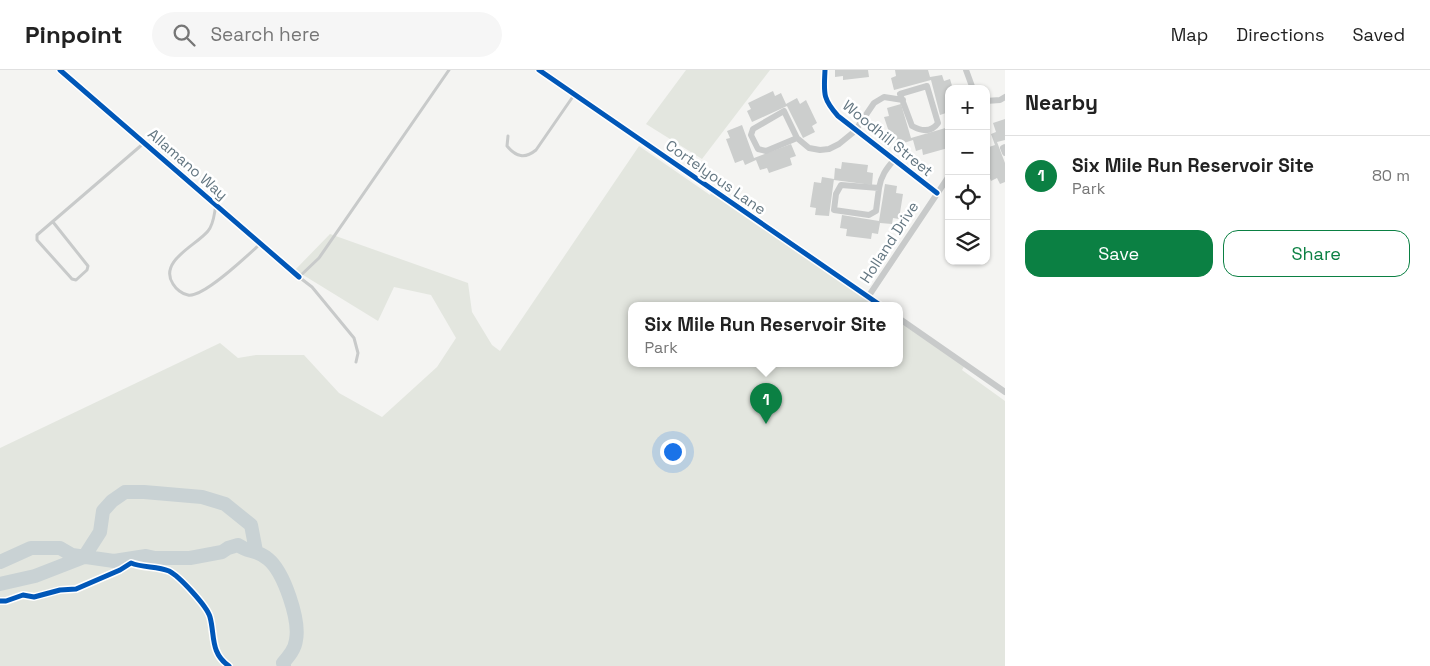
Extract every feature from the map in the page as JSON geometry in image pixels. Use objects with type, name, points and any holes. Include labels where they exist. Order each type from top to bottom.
[{"type":"street","name":"Allamano Way","points":[[60,70],[299,276]]},
{"type":"street","name":"Cortelyous Lane","points":[[539,70],[876,302]]},
{"type":"street","name":"Woodhill Street","points":[[825,70],[824,93],[829,106],[855,130],[937,193]]},
{"type":"street","points":[[966,70],[971,85]]},
{"type":"street","name":"Woodhill Street","points":[[927,86],[938,123],[934,128],[922,131],[912,126],[903,100],[900,94],[927,86]]},
{"type":"street","name":"Woodhill Street","points":[[797,138],[809,148],[829,149],[839,144],[855,130],[874,103],[884,97],[903,100]]},
{"type":"street","points":[[990,101],[1000,100],[1005,97]]},
{"type":"street","points":[[784,112],[797,138],[766,151],[758,149],[751,135],[753,129],[784,112]]},
{"type":"street","points":[[1005,148],[1003,148],[1005,153]]},
{"type":"street","points":[[879,188],[841,185],[836,194],[834,210],[869,215],[876,211],[883,174],[894,160]]},
{"type":"street","name":"Holland Drive","points":[[868,297],[945,182]]},
{"type":"street","points":[[903,321],[1005,392]]},
{"type":"lane","points":[[356,362],[358,352],[354,338],[312,287],[299,276],[319,258],[450,70]]},
{"type":"lane","points":[[508,136],[507,146],[516,155],[521,157],[532,154],[574,95]]},
{"type":"lane","points":[[53,222],[88,266],[87,270],[76,280],[72,279],[37,240],[37,235],[144,142]]},
{"type":"lane","points":[[216,204],[213,220],[208,231],[170,267],[170,276],[177,288],[187,295],[197,295],[207,289],[261,244]]},
{"type":"shaded area","points":[[686,70],[770,70],[702,159],[646,124]]},
{"type":"shaded area","points":[[639,146],[710,195],[712,191],[873,302],[628,302],[628,367],[903,367],[903,323],[965,365],[962,370],[1005,401],[1005,666],[0,666],[0,448],[220,343],[238,358],[256,355],[304,355],[339,393],[382,417],[437,367],[456,338],[431,295],[394,287],[378,321],[295,270],[330,234],[468,283],[472,312],[492,345],[500,351]]},
{"type":"building","points":[[835,70],[868,70],[869,77],[843,80],[843,76],[835,77]]},
{"type":"building","points":[[895,70],[928,70],[930,77],[942,75],[944,81],[950,79],[952,85],[945,85],[945,113],[940,115],[931,80],[894,90],[891,78],[896,76]]},
{"type":"building","points":[[773,91],[775,96],[781,93],[786,104],[797,98],[800,104],[806,100],[817,123],[812,126],[815,132],[803,138],[787,106],[752,122],[747,111],[751,109],[748,103]]},
{"type":"building","points":[[901,104],[911,138],[945,128],[945,149],[923,155],[922,149],[916,151],[913,140],[901,144],[899,139],[892,141],[884,117],[889,116],[887,108]]},
{"type":"building","points":[[1005,119],[1005,140],[997,142],[1005,163],[1005,182],[1000,184],[997,178],[991,181],[990,179],[990,147],[995,145],[991,134],[996,132],[993,123]]},
{"type":"building","points":[[742,125],[754,158],[791,144],[796,156],[790,158],[792,165],[769,173],[767,168],[760,170],[756,160],[745,165],[743,160],[735,163],[726,139],[730,138],[727,131]]},
{"type":"building","points":[[842,162],[868,165],[867,172],[873,173],[872,185],[834,180],[835,168],[841,169]]},
{"type":"building","points":[[822,177],[834,179],[829,216],[815,215],[816,208],[810,207],[814,182],[821,183]]},
{"type":"building","points":[[885,184],[897,186],[896,193],[903,194],[899,219],[893,218],[892,224],[880,223],[878,234],[872,233],[871,239],[846,236],[847,229],[840,228],[842,215],[879,221]]},
{"type":"waterway","points":[[0,584],[35,576],[84,557],[100,532],[103,511],[112,501],[125,492],[202,497],[225,504],[251,525],[256,551]]},
{"type":"waterway","points":[[0,562],[31,548],[60,548],[72,555],[114,561],[146,556],[155,558],[190,558],[222,552],[238,545],[268,559],[280,574],[290,597],[297,631],[293,649],[283,663],[284,666]]},
{"type":"cycle path","points":[[60,70],[299,277]]},
{"type":"cycle path","points":[[539,70],[876,302]]},
{"type":"cycle path","points":[[825,70],[825,95],[838,116],[937,193]]},
{"type":"cycle path","points":[[0,601],[6,601],[23,595],[34,597],[60,590],[76,589],[120,570],[131,563],[164,569],[179,579],[204,606],[210,617],[216,650],[223,661],[229,666]]},
{"type":"place","name":"Six Mile Run Reservoir Site","points":[[766,424]]}]
